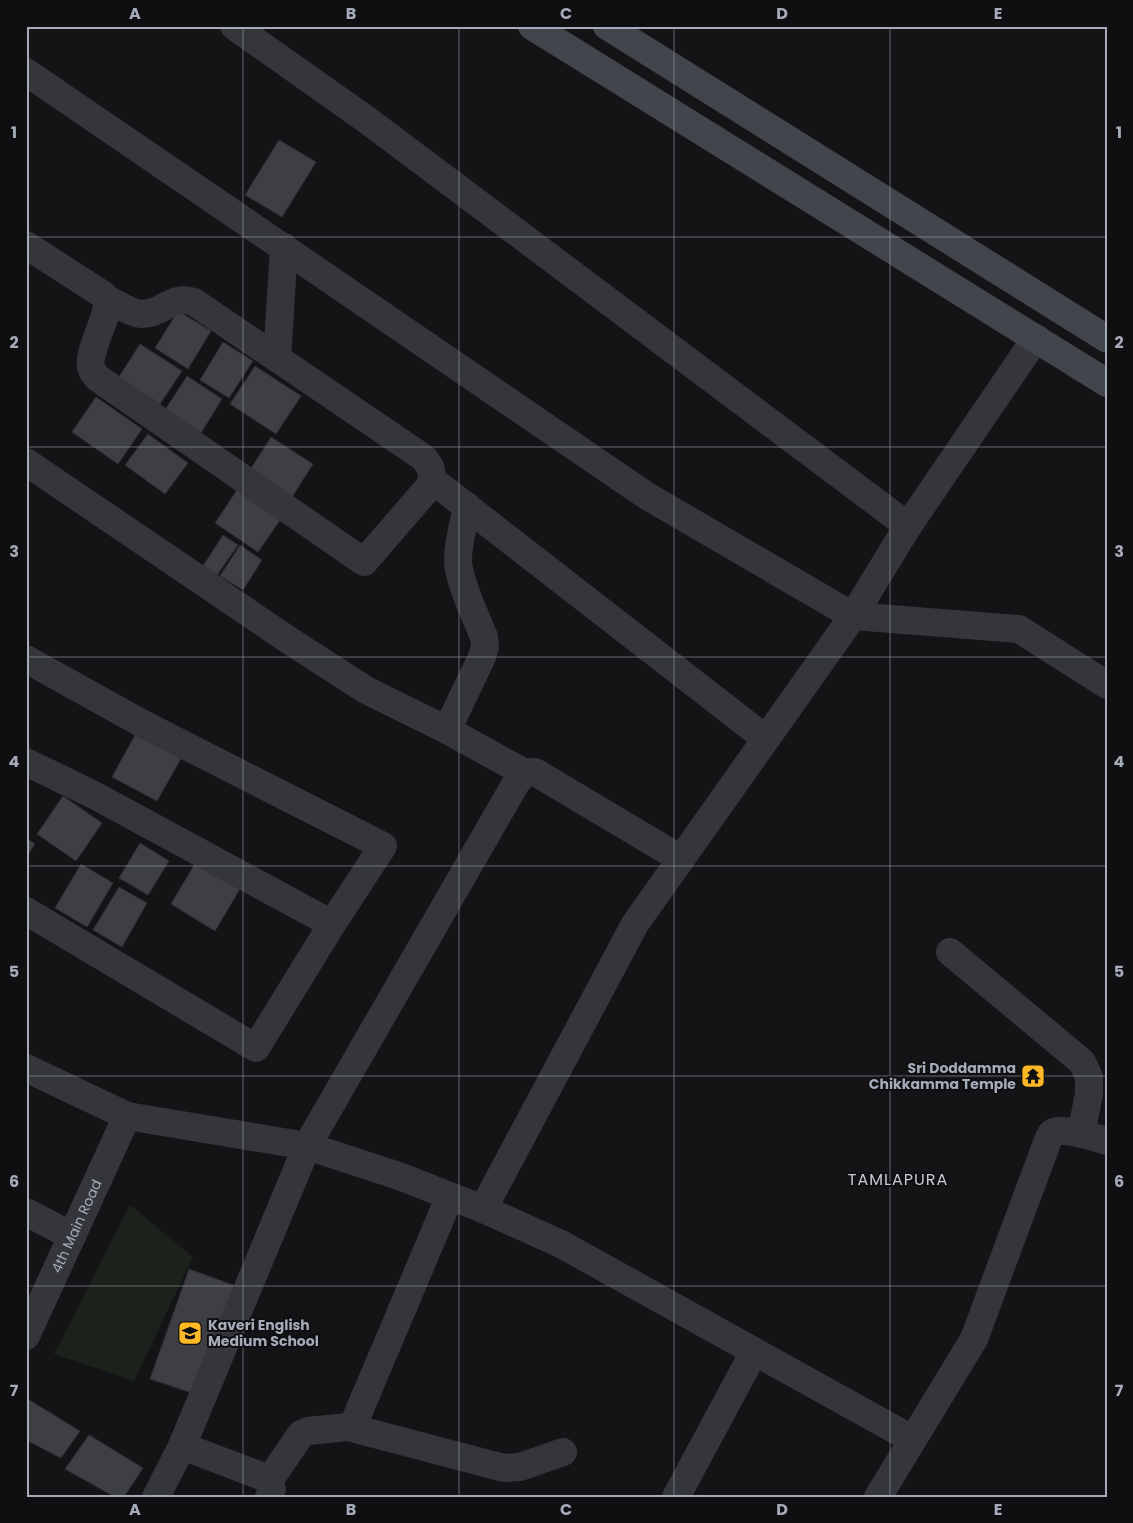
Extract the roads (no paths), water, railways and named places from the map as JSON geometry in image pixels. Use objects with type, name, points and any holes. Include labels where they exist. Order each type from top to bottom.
[{"type":"main road","points":[[532,26],[1107,383]]},
{"type":"main road","points":[[607,26],[1107,338]]},
{"type":"street","points":[[234,26],[367,120],[908,526]]},
{"type":"street","points":[[26,72],[647,496],[853,616],[1019,629],[1107,685]]},
{"type":"street","points":[[26,245],[102,294],[108,300],[135,312],[142,314],[150,313],[177,300],[186,299],[194,302],[424,458],[430,467],[434,484]]},
{"type":"street","points":[[277,358],[284,247]]},
{"type":"street","points":[[108,300],[108,310],[90,356],[91,369],[99,379],[364,562],[428,488],[434,484]]},
{"type":"street","points":[[483,1209],[635,924],[853,616],[908,526],[1036,338]]},
{"type":"street","points":[[26,462],[293,643],[366,690],[447,730],[525,773],[535,772],[681,859]]},
{"type":"street","points":[[434,484],[440,486],[467,506],[766,739]]},
{"type":"street","points":[[447,730],[485,646],[484,637],[460,574],[458,562],[458,548],[467,506]]},
{"type":"street","points":[[26,659],[143,724],[383,846],[332,924],[256,1048],[26,911]]},
{"type":"street","points":[[26,762],[94,795],[332,924]]},
{"type":"street","points":[[156,1497],[182,1446],[307,1146],[516,783],[525,773]]},
{"type":"street","points":[[878,1497],[974,1339],[1048,1140],[1053,1133],[1060,1130],[1094,1138],[1088,1077],[1082,1062],[950,952]]},
{"type":"street","points":[[26,1068],[127,1116],[307,1146],[399,1176],[483,1209],[561,1244],[912,1439]]},
{"type":"street","name":"4th Main Road","points":[[26,1336],[127,1116]]},
{"type":"street","points":[[348,1427],[354,1423],[357,1417],[450,1196]]},
{"type":"street","points":[[26,1212],[72,1236]]},
{"type":"street","points":[[676,1497],[754,1352]]},
{"type":"street","points":[[269,1489],[301,1434],[308,1431],[348,1427],[504,1468],[520,1467],[563,1452]]},
{"type":"street","points":[[182,1446],[264,1477],[269,1489]]},
{"type":"place","name":"Sri Doddamma Chikkamma Temple","points":[[1033,1076]]},
{"type":"place","name":"Kaveri English Medium School","points":[[190,1333]]},
{"type":"district","name":"TAMLAPURA","points":[[898,1179]]}]
